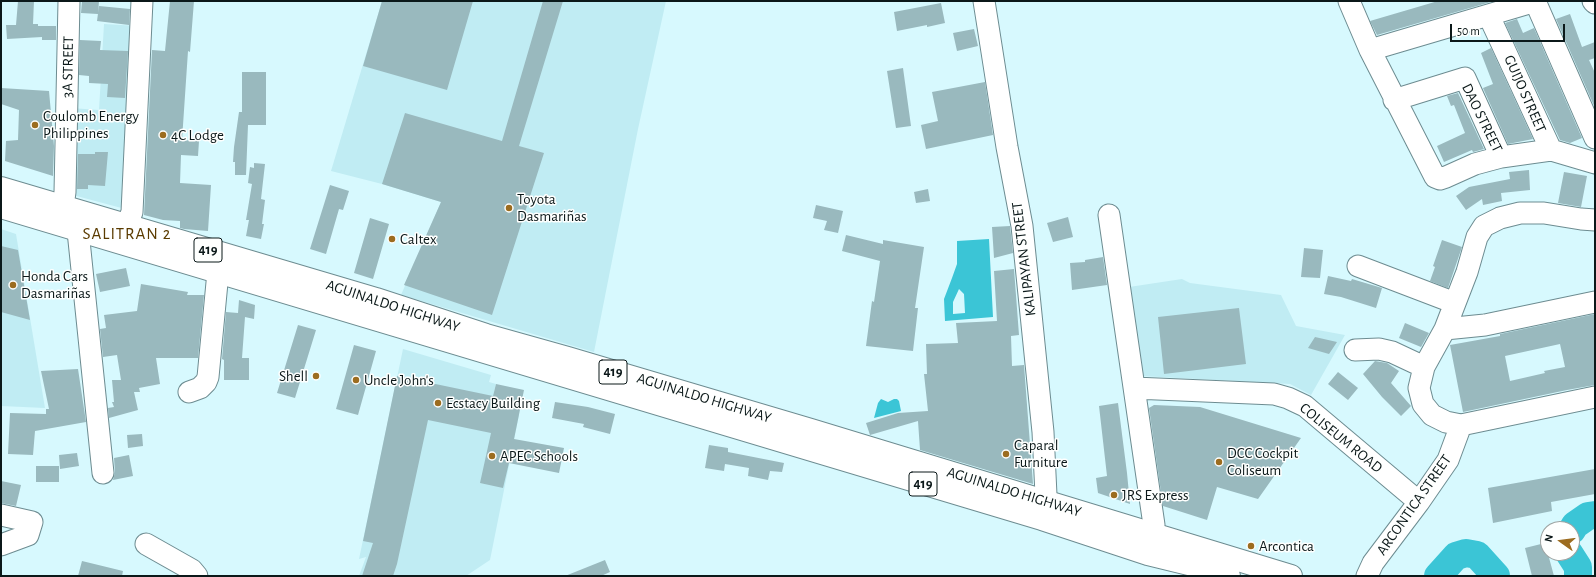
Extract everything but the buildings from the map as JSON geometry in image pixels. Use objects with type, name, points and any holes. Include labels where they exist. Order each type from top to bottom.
[{"type":"highway","name":"AGUINALDO HIGHWAY","points":[[1,188],[376,299],[486,335],[788,424],[1043,510],[1150,544],[1291,576]]},
{"type":"highway","name":"AGUINALDO HIGHWAY","points":[[1,207],[218,272],[1043,510]]},
{"type":"highway","name":"AGUINALDO HIGHWAY","points":[[1150,544],[1197,566],[1229,576]]},
{"type":"street","name":"3A STREET","points":[[63,206],[65,192],[69,1]]},
{"type":"street","points":[[128,225],[132,212],[142,1]]},
{"type":"street","name":"KALIPAYAN STREET","points":[[984,1],[1007,147],[1022,226],[1043,432],[1046,495],[1043,510]]},
{"type":"street","points":[[1349,1],[1394,100],[1435,177],[1440,179],[1475,164],[1502,157],[1551,150],[1595,162]]},
{"type":"street","points":[[1370,50],[1490,16],[1536,1],[1595,138]]},
{"type":"street","name":"GUIJO STREET","points":[[1490,16],[1551,150]]},
{"type":"street","name":"DAO STREET","points":[[1394,100],[1465,78],[1502,157]]},
{"type":"street","points":[[1595,220],[1544,213],[1520,213],[1500,218],[1484,226],[1477,237],[1467,272],[1445,329],[1424,366],[1420,388],[1423,404],[1432,415],[1446,422],[1461,425],[1595,397]]},
{"type":"street","points":[[1109,215],[1154,525],[1150,544]]},
{"type":"street","points":[[78,231],[104,473]]},
{"type":"street","points":[[1358,266],[1455,303]]},
{"type":"street","points":[[189,392],[200,388],[206,382],[208,377],[218,272]]},
{"type":"street","points":[[1445,329],[1485,325],[1595,302]]},
{"type":"street","points":[[1355,350],[1379,349],[1392,352],[1424,366]]},
{"type":"street","name":"COLISEUM ROAD","points":[[1134,388],[1274,394],[1288,398],[1304,406],[1419,502]]},
{"type":"street","name":"ARCONTICA STREET","points":[[1367,576],[1373,563],[1419,502],[1448,460],[1461,425]]},
{"type":"street","points":[[1,515],[32,522],[28,535],[1,545]]},
{"type":"street","points":[[146,544],[192,570],[197,576]]},
{"type":"shaded area","name":"Toyota Dasmariñas","points":[[382,1],[666,1],[638,129],[594,352],[401,295],[441,202],[382,184],[331,171]]},
{"type":"shaded area","points":[[104,24],[138,26],[129,210],[69,194],[71,108],[99,110]]},
{"type":"shaded area","name":"Honda Cars Dasmariñas","points":[[1,229],[16,234],[45,408],[1,406]]},
{"type":"shaded area","points":[[1182,279],[1190,283],[1281,295],[1296,326],[1345,335],[1311,395],[1290,384],[1141,376],[1129,287]]},
{"type":"shaded area","points":[[403,349],[491,375],[489,382],[496,384],[490,409],[519,415],[490,560],[466,576],[359,576],[366,557],[359,559]]},
{"type":"water","points":[[989,239],[993,317],[945,321],[944,299],[957,264],[957,241]],"holes":[[[959,289],[964,294],[965,313],[953,314],[953,302]]]},
{"type":"water","points":[[881,399],[888,402],[897,399],[899,401],[901,411],[874,418],[878,403]]},
{"type":"waterway","points":[[1580,522],[1588,516],[1595,515]]},
{"type":"waterway","points":[[1438,576],[1456,556],[1466,553],[1477,555],[1496,576]]},
{"type":"waterway","points":[[1574,561],[1578,567],[1578,576]]},
{"type":"place","name":"Coulomb Energy Philippines","points":[[35,125]]},
{"type":"place","name":"4C Lodge","points":[[163,135]]},
{"type":"place","name":"Toyota Dasmariñas","points":[[509,208]]},
{"type":"place","name":"Caltex","points":[[392,239]]},
{"type":"place","name":"Honda Cars Dasmariñas","points":[[13,285]]},
{"type":"place","name":"Shell","points":[[316,376]]},
{"type":"place","name":"Uncle John's","points":[[356,380]]},
{"type":"place","name":"Ecstacy Building","points":[[438,403]]},
{"type":"place","name":"Caparal Furniture","points":[[1006,454]]},
{"type":"place","name":"APEC Schools","points":[[492,456]]},
{"type":"place","name":"DCC Cockpit Coliseum","points":[[1219,462]]},
{"type":"place","name":"JRS Express","points":[[1114,495]]},
{"type":"place","name":"Arcontica","points":[[1251,546]]},
{"type":"district","name":"SALITRAN 2","points":[[127,234]]}]
